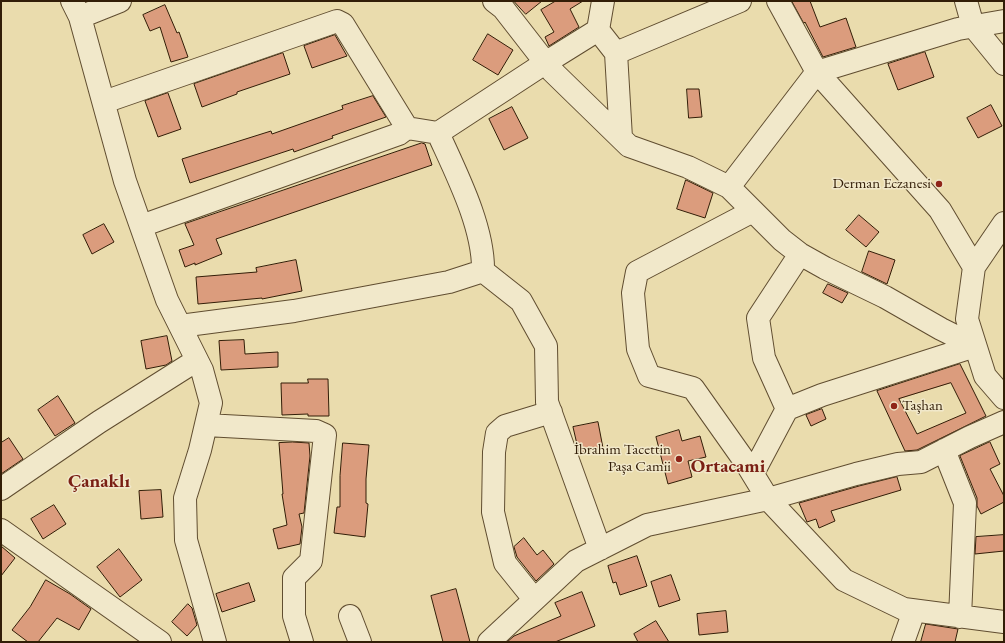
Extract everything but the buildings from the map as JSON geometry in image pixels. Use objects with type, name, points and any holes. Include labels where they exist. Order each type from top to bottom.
[{"type":"street","points":[[120,1],[76,9],[126,181],[141,226],[167,300],[202,370],[211,403],[200,450],[185,498],[186,540],[215,642]]},
{"type":"street","points":[[494,1],[503,8],[552,71],[629,146],[688,167],[728,187],[782,240],[800,254],[885,297],[940,329],[976,346]]},
{"type":"street","points":[[141,226],[399,134],[407,128],[438,133],[598,30],[603,1]]},
{"type":"street","points":[[616,53],[740,1]]},
{"type":"street","points":[[778,1],[817,72],[940,210],[974,267]]},
{"type":"street","points":[[966,1],[973,26],[1004,64]]},
{"type":"street","points":[[104,102],[337,21],[343,24],[407,128]]},
{"type":"street","points":[[728,187],[817,72],[958,29],[1004,21]]},
{"type":"street","points":[[598,30],[616,53],[621,138]]},
{"type":"street","points":[[438,133],[471,209],[484,258],[483,271]]},
{"type":"street","points":[[753,211],[637,272],[633,293],[638,349],[649,376],[693,388],[753,473],[768,499],[844,580],[904,609],[1004,622]]},
{"type":"street","points":[[1004,224],[974,267],[968,319],[985,376],[1004,398]]},
{"type":"street","points":[[786,409],[764,358],[758,318],[800,254]]},
{"type":"street","points":[[180,326],[294,311],[449,282],[483,271]]},
{"type":"street","points":[[483,271],[521,301],[546,346],[547,402],[600,549]]},
{"type":"street","points":[[753,473],[786,409],[976,346]]},
{"type":"street","points":[[1,489],[99,422],[197,360]]},
{"type":"street","points":[[534,599],[506,563],[493,512],[494,452],[497,433],[505,426],[551,412]]},
{"type":"street","points":[[489,642],[576,561],[647,525],[768,499],[856,474],[898,464],[921,462],[1004,422]]},
{"type":"street","points":[[206,425],[316,431],[325,435],[311,561],[294,578],[294,616],[302,642]]},
{"type":"street","points":[[944,450],[965,503],[960,617]]},
{"type":"street","points":[[1,530],[160,642]]},
{"type":"street","points":[[903,642],[914,611]]},
{"type":"street","points":[[350,616],[360,642]]},
{"type":"place","name":"Derman Eczanesi","points":[[939,184]]},
{"type":"place","name":"Taşhan","points":[[894,406]]},
{"type":"place","name":"İbrahim Tacettin Paşa Camii","points":[[679,459]]},
{"type":"district","name":"Ortacami","points":[[728,467]]},
{"type":"district","name":"Çanaklı","points":[[99,482]]}]
